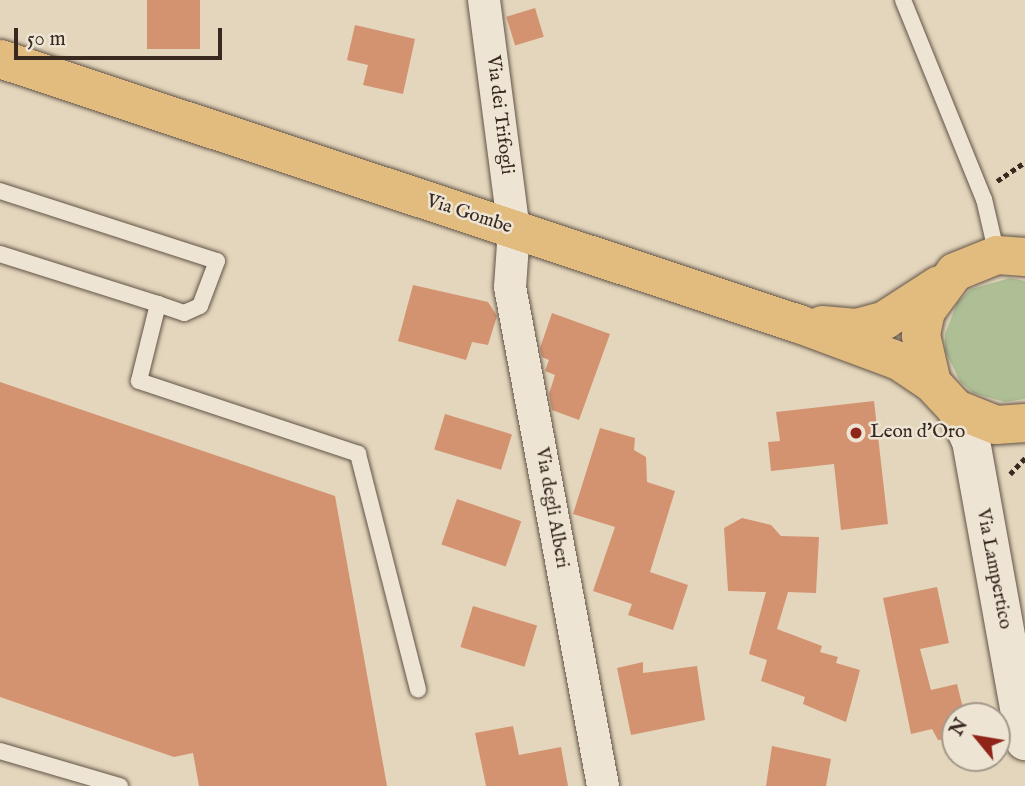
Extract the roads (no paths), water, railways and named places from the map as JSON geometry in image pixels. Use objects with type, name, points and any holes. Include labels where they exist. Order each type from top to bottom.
[{"type":"main road","name":"Via Gombe","points":[[10,65],[799,324],[899,361],[975,419],[1021,424]]},
{"type":"main road","points":[[799,324],[856,328],[885,320],[905,311],[955,272],[1011,256]]},
{"type":"main road","points":[[944,396],[921,335],[926,311],[955,272]]},
{"type":"street","name":"Via dei Trifogli","points":[[484,0],[514,230]]},
{"type":"street","name":"Via degli Alberi","points":[[514,230],[510,287],[603,786]]},
{"type":"street","name":"Via Lampertico","points":[[944,396],[971,441],[975,480],[1025,741]]},
{"type":"street","points":[[975,480],[997,436],[1021,424]]},
{"type":"lane","points":[[904,0],[984,199],[1011,256]]},
{"type":"lane","points":[[0,191],[217,261],[200,306],[184,313],[0,254]]},
{"type":"lane","points":[[158,304],[139,381],[358,454],[418,689]]},
{"type":"lane","points":[[0,751],[120,786]]},
{"type":"place","name":"Leon d'Oro","points":[[856,433]]}]
